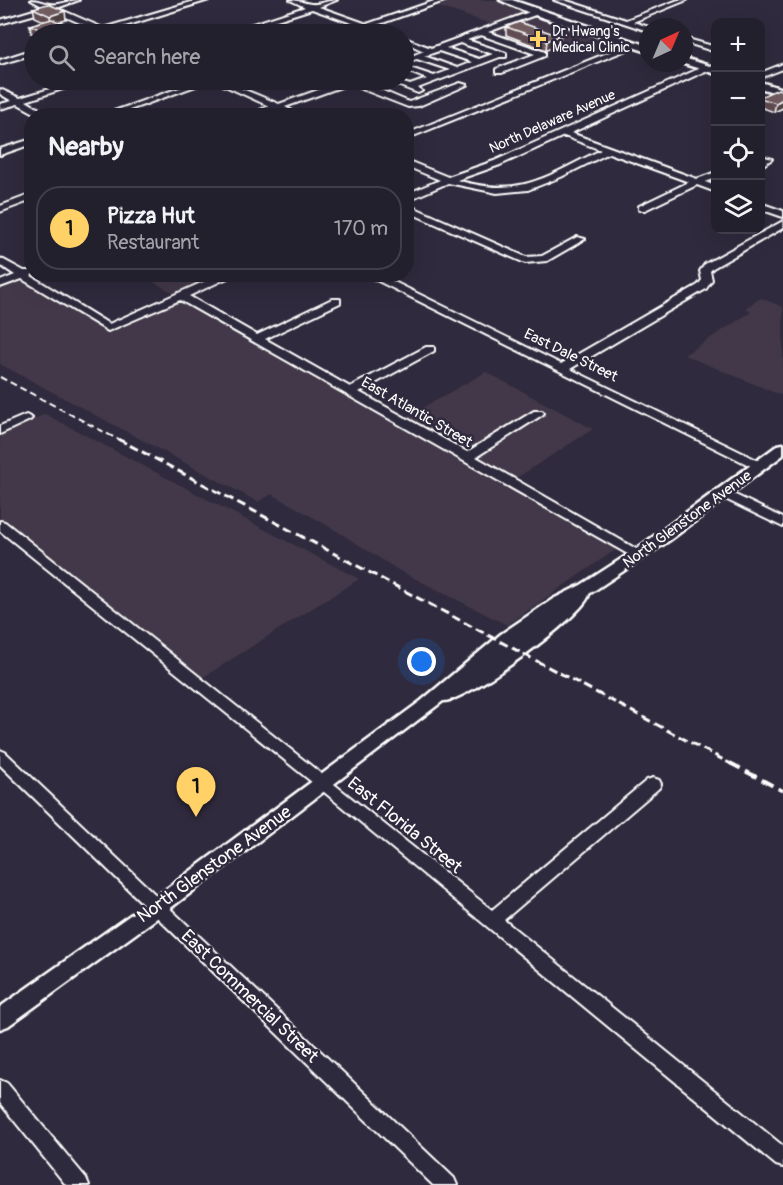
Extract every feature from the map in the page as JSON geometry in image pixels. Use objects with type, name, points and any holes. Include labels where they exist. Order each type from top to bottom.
[{"type":"main road","points":[[504,0],[639,46]]},
{"type":"main road","points":[[693,64],[711,69]]},
{"type":"main road","points":[[765,87],[783,92]]},
{"type":"main road","name":"North Glenstone Avenue","points":[[0,1019],[157,907],[427,706],[472,681],[518,649],[573,606],[589,588],[783,448]]},
{"type":"street","points":[[34,0],[88,24]]},
{"type":"street","points":[[0,22],[76,0]]},
{"type":"street","points":[[127,24],[206,0]]},
{"type":"street","points":[[293,0],[359,24]]},
{"type":"street","points":[[258,24],[334,0]]},
{"type":"street","points":[[376,24],[444,0]]},
{"type":"street","points":[[560,0],[639,26]]},
{"type":"street","points":[[627,22],[684,0]]},
{"type":"street","points":[[414,57],[535,12]]},
{"type":"street","points":[[480,32],[542,54],[499,71]]},
{"type":"street","points":[[460,40],[522,62]]},
{"type":"street","points":[[414,43],[479,62]]},
{"type":"street","points":[[693,43],[711,48]]},
{"type":"street","points":[[414,134],[635,45]]},
{"type":"street","points":[[414,87],[500,54]]},
{"type":"street","points":[[0,62],[24,55]]},
{"type":"street","points":[[417,56],[457,70]]},
{"type":"street","points":[[765,74],[779,68]]},
{"type":"street","name":"North Delaware Avenue","points":[[414,194],[496,163],[711,69]]},
{"type":"street","points":[[414,72],[434,80]]},
{"type":"street","points":[[374,90],[408,105],[463,85]]},
{"type":"street","points":[[414,89],[434,97]]},
{"type":"street","points":[[0,107],[54,90]]},
{"type":"street","points":[[127,108],[178,90]]},
{"type":"street","points":[[239,90],[278,107]]},
{"type":"street","points":[[275,108],[324,90]]},
{"type":"street","points":[[0,91],[32,108]]},
{"type":"street","points":[[563,133],[711,187]]},
{"type":"street","points":[[0,152],[24,144]]},
{"type":"street","points":[[414,166],[447,180],[486,189],[518,189],[544,181],[608,150]]},
{"type":"street","points":[[642,208],[711,177]]},
{"type":"street","points":[[0,209],[24,200]]},
{"type":"street","points":[[765,208],[783,214]]},
{"type":"street","points":[[414,210],[472,231],[534,264],[580,239]]},
{"type":"street","points":[[561,369],[702,287],[706,282],[705,272],[709,266],[783,224]]},
{"type":"street","points":[[0,261],[24,273]]},
{"type":"street","points":[[0,284],[24,275]]},
{"type":"street","points":[[39,282],[108,328],[213,282]]},
{"type":"street","name":"East Dale Street","points":[[385,282],[759,466]]},
{"type":"street","name":"East Atlantic Street","points":[[181,296],[638,554]]},
{"type":"street","points":[[257,339],[336,301]]},
{"type":"street","points":[[351,392],[430,349]]},
{"type":"street","points":[[466,458],[538,413]]},
{"type":"street","points":[[0,430],[26,418]]},
{"type":"street","points":[[723,493],[783,523]]},
{"type":"street","name":"East Florida Street","points":[[0,525],[324,783],[783,1158]]},
{"type":"street","name":"East Commercial Street","points":[[0,756],[447,1185]]},
{"type":"street","points":[[491,921],[653,784]]},
{"type":"street","points":[[0,1089],[79,1185]]},
{"type":"shaded area","points":[[447,0],[496,0],[526,13],[494,25],[433,5]]},
{"type":"shaded area","points":[[536,16],[625,45],[598,57],[567,47],[551,53],[489,32]]},
{"type":"shaded area","points":[[19,279],[24,280],[110,331],[181,300],[618,548],[507,625],[398,570],[337,531],[272,494],[258,502],[0,364],[0,287]]},
{"type":"shaded area","points":[[154,282],[207,282],[177,295]]},
{"type":"shaded area","points":[[761,298],[783,307],[783,396],[684,355],[751,312],[745,308]]},
{"type":"shaded area","points":[[486,372],[593,429],[515,479],[404,418]]},
{"type":"shaded area","points":[[45,414],[359,579],[202,678],[0,518],[0,435]]},
{"type":"building","points":[[48,4],[65,11],[50,16],[33,8]]},
{"type":"building","points":[[52,19],[63,24],[34,24]]},
{"type":"building","points":[[519,22],[560,36],[547,41],[506,27]]},
{"type":"building","points":[[778,89],[783,91],[783,99],[776,103],[765,100],[765,95]]},
{"type":"railway","points":[[0,377],[121,441]]},
{"type":"railway","points":[[118,439],[733,765]]},
{"type":"railway","points":[[730,763],[783,791]]},
{"type":"place","name":"Dr. Hwang's Medical Clinic","points":[[538,39]]},
{"type":"place","name":"Pizza Hut","points":[[196,817]]}]
